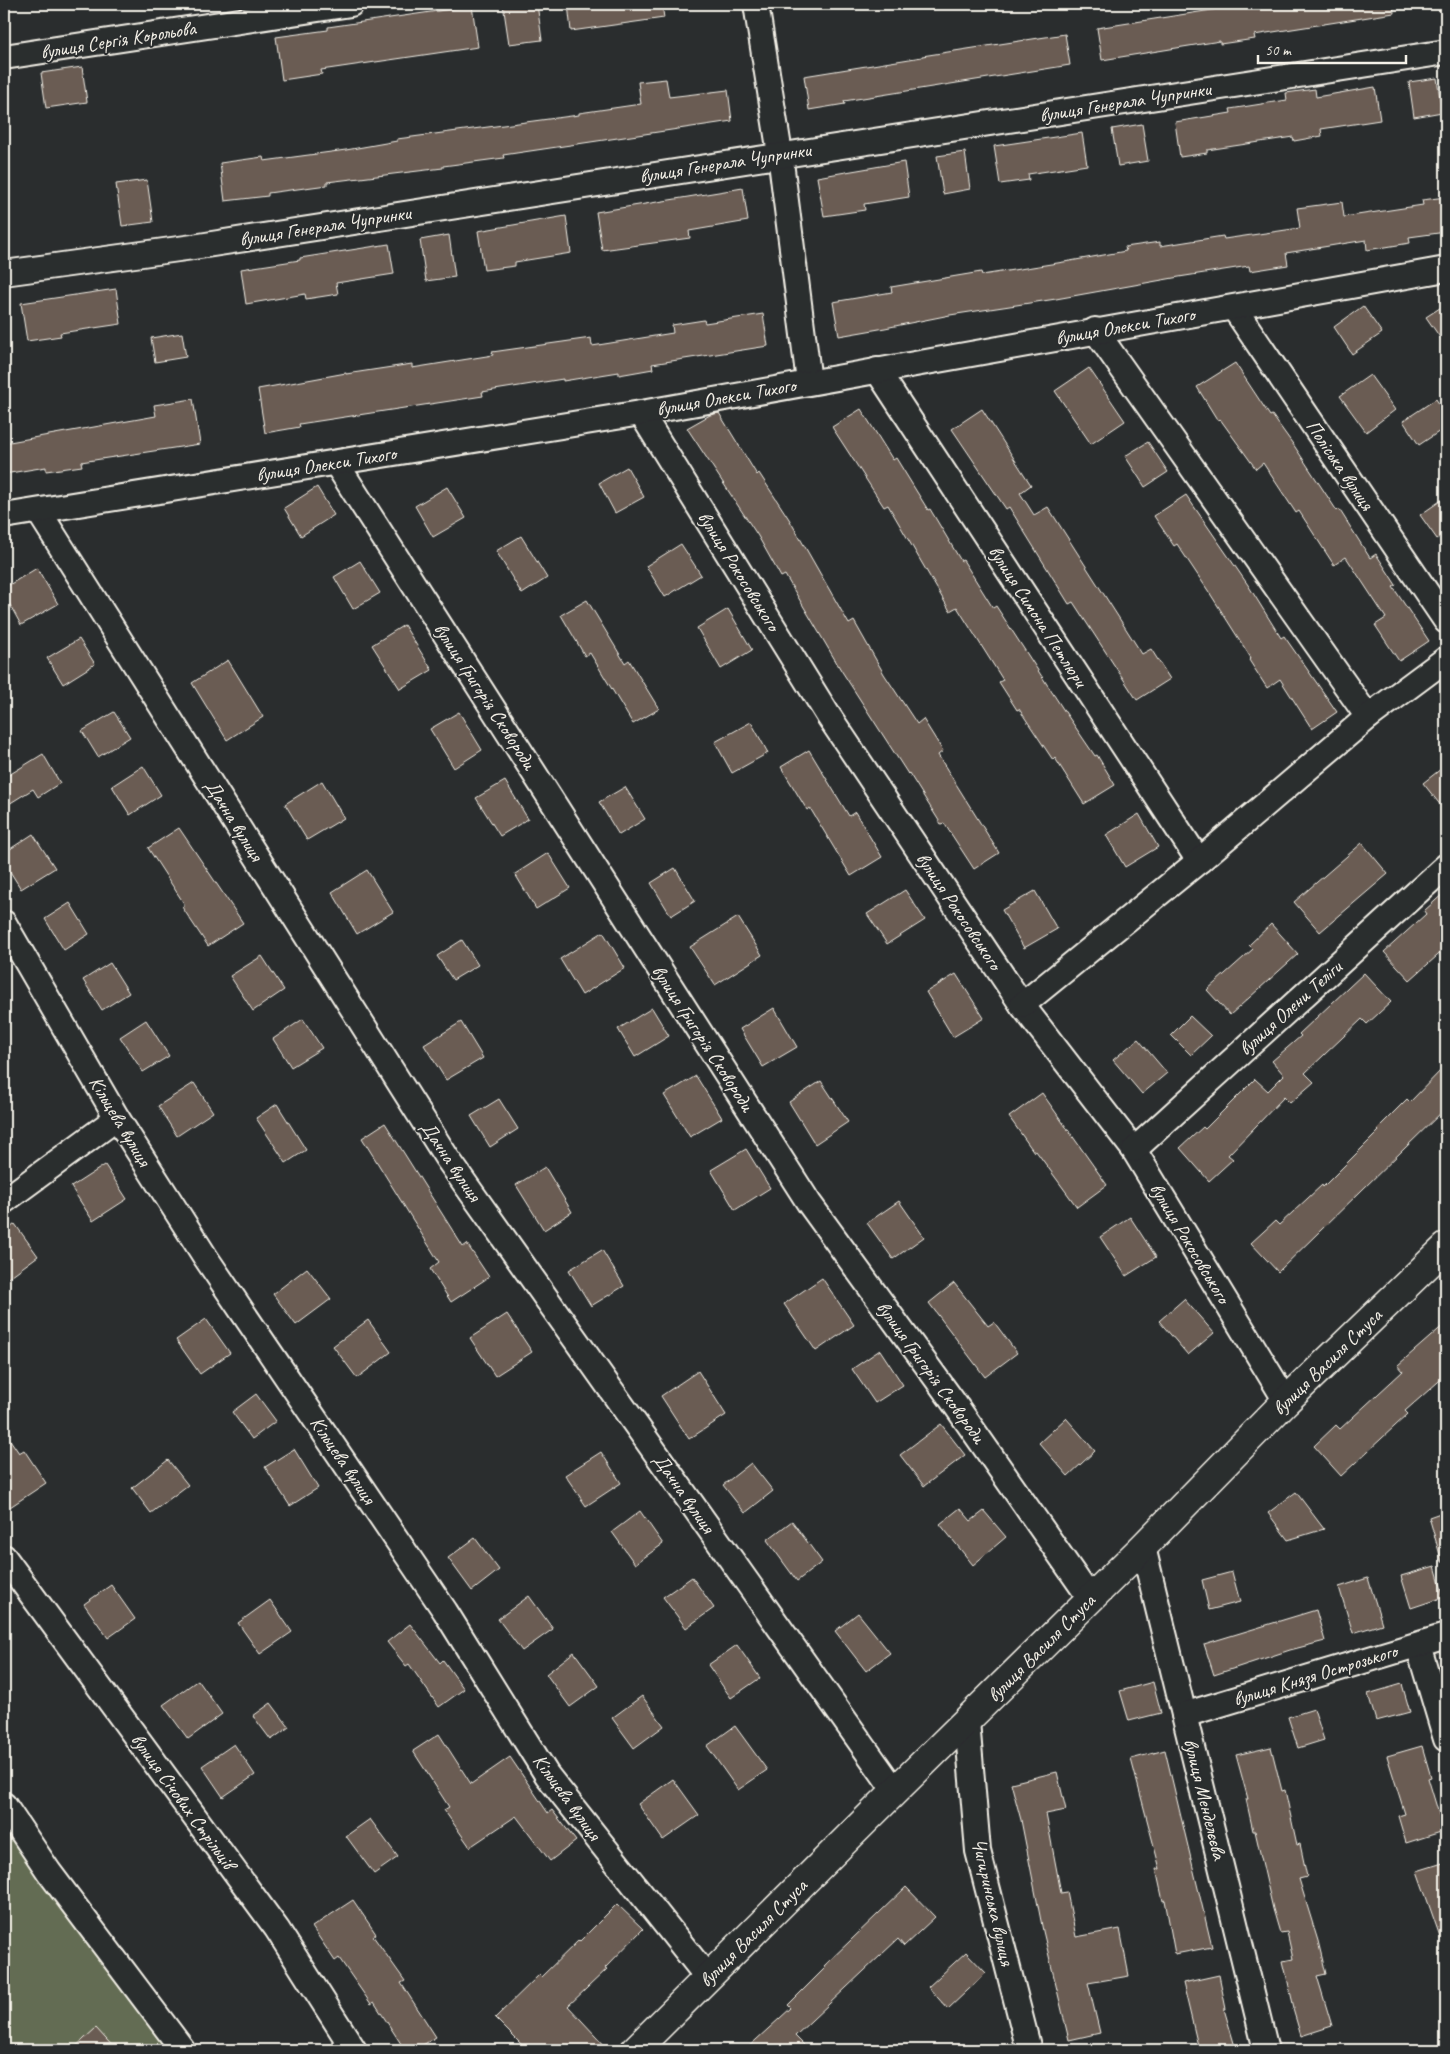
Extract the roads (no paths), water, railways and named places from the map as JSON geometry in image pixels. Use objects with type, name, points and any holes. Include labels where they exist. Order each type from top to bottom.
[{"type":"street","name":"вулиця Сергія Корольова","points":[[4,57],[351,4]]},
{"type":"street","points":[[756,4],[780,154],[809,382]]},
{"type":"street","name":"вулиця Генерала Чупринки","points":[[4,273],[193,247],[780,154],[1446,52]]},
{"type":"street","name":"вулиця Олекси Тихого","points":[[4,516],[39,512],[241,477],[641,413],[1095,330],[1234,308],[1446,269]]},
{"type":"street","name":"Поліська вулиця","points":[[1234,308],[1446,621]]},
{"type":"street","points":[[1095,330],[1368,717]]},
{"type":"street","name":"вулиця Симона Петлюри","points":[[876,370],[1199,861]]},
{"type":"street","name":"вулиця Рокосовського","points":[[641,413],[828,715],[1022,1004],[1134,1150],[1286,1402]]},
{"type":"street","name":"вулиця Григорія Сковороди","points":[[336,463],[809,1203],[952,1400],[1090,1598]]},
{"type":"street","name":"Дачна вулиця","points":[[39,512],[447,1158],[895,1791]]},
{"type":"street","points":[[1022,1004],[1199,861],[1368,717],[1446,659]]},
{"type":"street","name":"вулиця Олени Теліги","points":[[1134,1150],[1446,866]]},
{"type":"street","name":"Кільцева вулиця","points":[[4,923],[116,1118],[206,1258],[445,1611],[547,1774],[708,1978]]},
{"type":"street","points":[[4,1201],[116,1118]]},
{"type":"street","name":"вулиця Василя Стуса","points":[[635,2050],[1143,1547],[1286,1402],[1446,1247]]},
{"type":"street","name":"вулиця Менделєєва","points":[[1143,1547],[1266,2050]]},
{"type":"street","name":"вулиця Січових Стрільців","points":[[4,1557],[277,1929],[354,2050]]},
{"type":"street","name":"вулиця Князя Острозького","points":[[1184,1715],[1446,1636]]},
{"type":"street","points":[[1418,1645],[1446,1738]]},
{"type":"street","name":"Чигиринська вулиця","points":[[967,1721],[978,1850],[1029,2050]]},
{"type":"street","points":[[4,1805],[49,1872],[183,2050]]}]
